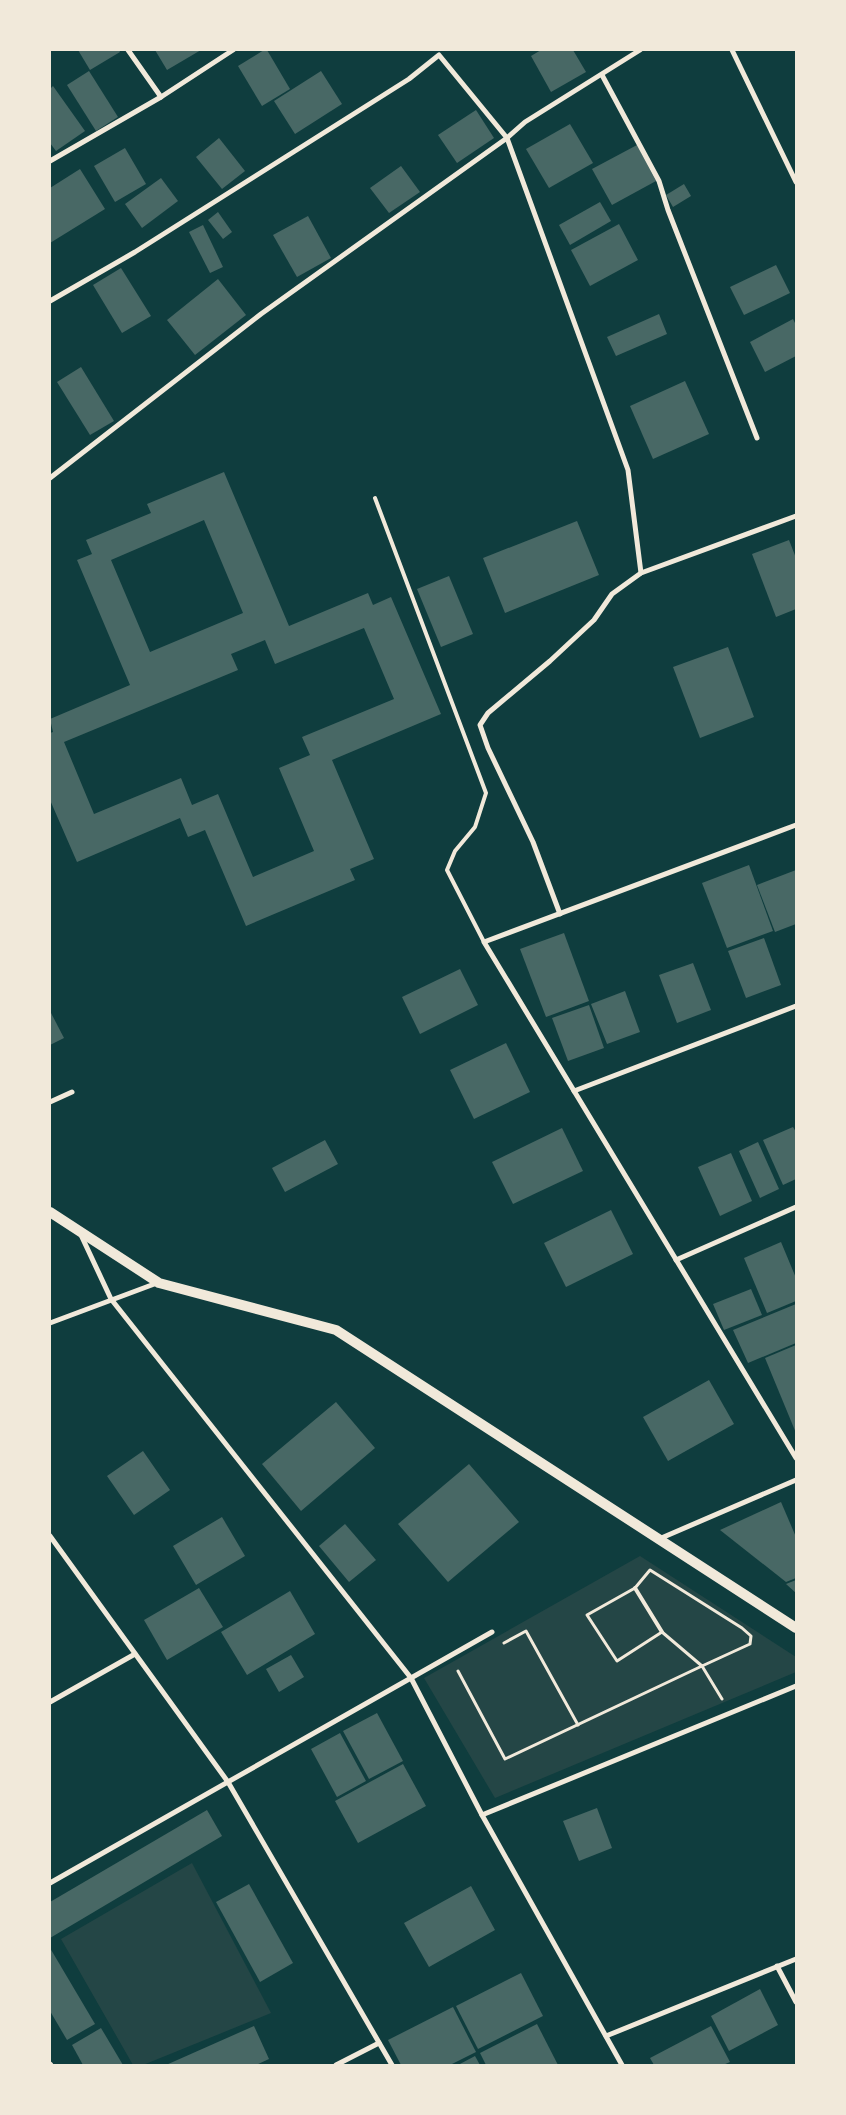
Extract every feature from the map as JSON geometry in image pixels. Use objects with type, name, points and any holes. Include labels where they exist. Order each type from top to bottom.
[{"type":"main road","points":[[50,1212],[159,1283],[336,1330],[796,1628]]},
{"type":"street","points":[[128,50],[161,97]]},
{"type":"street","points":[[50,161],[161,97],[233,50]]},
{"type":"street","points":[[50,478],[261,314],[507,138],[525,122],[640,50]]},
{"type":"street","points":[[732,50],[796,182]]},
{"type":"street","points":[[50,301],[134,252],[409,80],[437,53],[507,138],[628,470],[641,573]]},
{"type":"street","points":[[602,75],[659,181],[668,210],[757,438]]},
{"type":"street","points":[[560,914],[533,842],[488,748],[480,725],[488,714],[594,620],[612,594],[641,573],[796,516]]},
{"type":"street","points":[[796,826],[484,942],[796,1458]]},
{"type":"street","points":[[574,1091],[796,1006]]},
{"type":"street","points":[[50,1102],[72,1092]]},
{"type":"street","points":[[676,1260],[796,1207]]},
{"type":"street","points":[[79,1231],[111,1299],[411,1678],[482,1815],[622,2065]]},
{"type":"street","points":[[50,1323],[111,1299],[159,1283]]},
{"type":"street","points":[[658,1539],[796,1480]]},
{"type":"street","points":[[50,1536],[228,1782],[392,2065]]},
{"type":"street","points":[[50,1883],[492,1632]]},
{"type":"street","points":[[50,1702],[135,1654]]},
{"type":"street","points":[[482,1815],[796,1686]]},
{"type":"street","points":[[606,2036],[796,1959]]},
{"type":"street","points":[[777,1966],[796,2002]]},
{"type":"street","points":[[336,2065],[379,2044]]},
{"type":"lane","points":[[375,498],[486,794],[475,827],[455,851],[447,870],[484,942]]},
{"type":"lane","points":[[634,1588],[662,1632]]},
{"type":"path","points":[[500,1646],[526,1631],[578,1725]]},
{"type":"path","points":[[465,1666],[457,1671],[505,1759],[702,1666],[730,1713]]},
{"type":"shaded area","points":[[640,1556],[796,1657],[796,1672],[495,1798],[424,1678]]},
{"type":"shaded area","points":[[192,1863],[271,2013],[143,2065],[133,2065],[61,1939]]},
{"type":"building","points":[[78,50],[119,50],[120,52],[90,70]]},
{"type":"building","points":[[155,50],[201,50],[167,70]]},
{"type":"building","points":[[267,50],[290,89],[262,106],[238,66]]},
{"type":"building","points":[[541,50],[573,50],[586,72],[551,92],[531,56]]},
{"type":"building","points":[[89,71],[118,117],[96,131],[67,85]]},
{"type":"building","points":[[321,71],[342,104],[295,134],[274,101]]},
{"type":"building","points":[[53,86],[85,131],[56,151],[50,143],[50,89]]},
{"type":"building","points":[[476,110],[494,138],[457,163],[438,135]]},
{"type":"building","points":[[570,124],[593,163],[549,188],[526,149]]},
{"type":"building","points":[[219,138],[245,171],[222,189],[196,157]]},
{"type":"building","points":[[637,145],[656,181],[612,205],[592,169]]},
{"type":"building","points":[[125,148],[146,184],[115,202],[94,166]]},
{"type":"building","points":[[401,166],[420,192],[389,213],[370,188]]},
{"type":"building","points":[[80,169],[105,209],[50,243],[50,188]]},
{"type":"building","points":[[161,178],[178,201],[142,228],[125,204]]},
{"type":"building","points":[[684,184],[691,196],[673,207],[666,195]]},
{"type":"building","points":[[600,202],[611,221],[570,245],[559,225]]},
{"type":"building","points":[[218,212],[232,232],[223,239],[208,220]]},
{"type":"building","points":[[308,216],[331,258],[297,277],[273,235]]},
{"type":"building","points":[[619,224],[638,260],[590,286],[571,250]]},
{"type":"building","points":[[203,225],[223,267],[210,273],[189,232]]},
{"type":"building","points":[[776,265],[790,293],[744,315],[730,287]]},
{"type":"building","points":[[121,268],[151,316],[122,333],[93,285]]},
{"type":"building","points":[[218,279],[246,315],[195,355],[167,320]]},
{"type":"building","points":[[659,314],[667,334],[616,356],[607,337]]},
{"type":"building","points":[[793,319],[796,325],[796,356],[765,372],[750,342]]},
{"type":"building","points":[[81,367],[114,421],[90,435],[57,382]]},
{"type":"building","points":[[685,381],[709,434],[653,459],[630,406]]},
{"type":"building","points":[[224,472],[289,626],[368,593],[373,605],[391,597],[441,714],[332,760],[374,859],[350,869],[355,880],[246,926],[205,830],[188,837],[180,818],[77,862],[50,800],[50,733],[53,732],[50,719],[130,685],[77,560],[92,554],[86,540],[151,513],[147,504]],"holes":[[[204,520],[243,613],[150,652],[111,560]],[[364,628],[394,699],[302,737],[310,755],[279,768],[314,851],[253,877],[218,794],[192,805],[181,778],[94,814],[64,742],[238,670],[231,654],[265,640],[275,664]]]},
{"type":"building","points":[[577,521],[599,575],[505,613],[483,558]]},
{"type":"building","points":[[789,540],[796,558],[796,609],[776,617],[752,554]]},
{"type":"building","points":[[449,576],[473,634],[441,647],[417,589]]},
{"type":"building","points":[[728,647],[754,717],[700,738],[673,667]]},
{"type":"building","points":[[749,865],[773,931],[727,948],[702,883]]},
{"type":"building","points":[[796,870],[796,924],[775,932],[757,885]]},
{"type":"building","points":[[564,933],[589,1001],[546,1017],[520,949]]},
{"type":"building","points":[[764,938],[781,985],[746,998],[728,951]]},
{"type":"building","points":[[693,963],[711,1010],[677,1023],[659,975]]},
{"type":"building","points":[[460,969],[478,1005],[420,1034],[402,997]]},
{"type":"building","points":[[625,991],[640,1032],[607,1044],[591,1004]]},
{"type":"building","points":[[589,1005],[604,1048],[568,1061],[552,1018]]},
{"type":"building","points":[[50,1011],[64,1038],[50,1045]]},
{"type":"building","points":[[506,1043],[530,1092],[474,1119],[450,1070]]},
{"type":"building","points":[[793,1127],[796,1132],[796,1179],[783,1185],[763,1140]]},
{"type":"building","points":[[562,1128],[583,1171],[513,1204],[492,1162]]},
{"type":"building","points":[[325,1140],[338,1164],[285,1192],[272,1168]]},
{"type":"building","points":[[758,1142],[779,1189],[760,1198],[739,1151]]},
{"type":"building","points":[[731,1153],[752,1201],[720,1216],[698,1167]]},
{"type":"building","points":[[611,1210],[633,1254],[566,1287],[544,1243]]},
{"type":"building","points":[[781,1242],[796,1278],[796,1301],[767,1313],[744,1258]]},
{"type":"building","points":[[751,1289],[762,1315],[724,1330],[713,1304]]},
{"type":"building","points":[[796,1304],[796,1343],[748,1363],[733,1330]]},
{"type":"building","points":[[796,1345],[796,1433],[765,1358]]},
{"type":"building","points":[[709,1380],[734,1424],[668,1461],[643,1417]]},
{"type":"building","points":[[336,1402],[375,1448],[301,1511],[262,1464]]},
{"type":"building","points":[[143,1451],[170,1490],[134,1515],[107,1476]]},
{"type":"building","points":[[469,1464],[519,1522],[448,1582],[398,1524]]},
{"type":"building","points":[[781,1502],[796,1537],[796,1578],[786,1582],[720,1530]]},
{"type":"building","points":[[222,1517],[245,1556],[196,1585],[173,1546]]},
{"type":"building","points":[[345,1524],[376,1560],[349,1582],[319,1546]]},
{"type":"building","points":[[796,1580],[796,1593],[786,1584]]},
{"type":"building","points":[[199,1588],[223,1627],[167,1660],[144,1620]]},
{"type":"building","points":[[290,1591],[315,1634],[247,1675],[221,1632]]},
{"type":"building","points":[[291,1655],[304,1677],[279,1692],[266,1669]]},
{"type":"building","points":[[377,1713],[403,1761],[369,1779],[343,1731]]},
{"type":"building","points":[[340,1733],[366,1781],[337,1797],[311,1749]]},
{"type":"building","points":[[403,1764],[426,1806],[358,1843],[335,1801]]},
{"type":"building","points":[[597,1808],[612,1848],[579,1861],[563,1821]]},
{"type":"building","points":[[207,1810],[222,1836],[50,1938],[50,1902]]},
{"type":"building","points":[[249,1884],[293,1963],[260,1982],[216,1902]]},
{"type":"building","points":[[471,1886],[495,1930],[429,1967],[404,1923]]},
{"type":"building","points":[[50,1948],[95,2024],[67,2040],[50,2011]]},
{"type":"building","points":[[521,1973],[543,2016],[478,2049],[456,2006]]},
{"type":"building","points":[[760,1989],[778,2025],[729,2051],[711,2016]]},
{"type":"building","points":[[453,2007],[476,2052],[450,2065],[401,2065],[388,2040]]},
{"type":"building","points":[[537,2024],[558,2065],[486,2065],[480,2053]]},
{"type":"building","points":[[254,2026],[269,2059],[256,2065],[166,2065]]},
{"type":"building","points":[[711,2026],[730,2062],[723,2065],[654,2065],[650,2058]]},
{"type":"building","points":[[101,2028],[123,2065],[83,2065],[72,2045]]},
{"type":"building","points":[[475,2056],[480,2065],[458,2065]]}]
